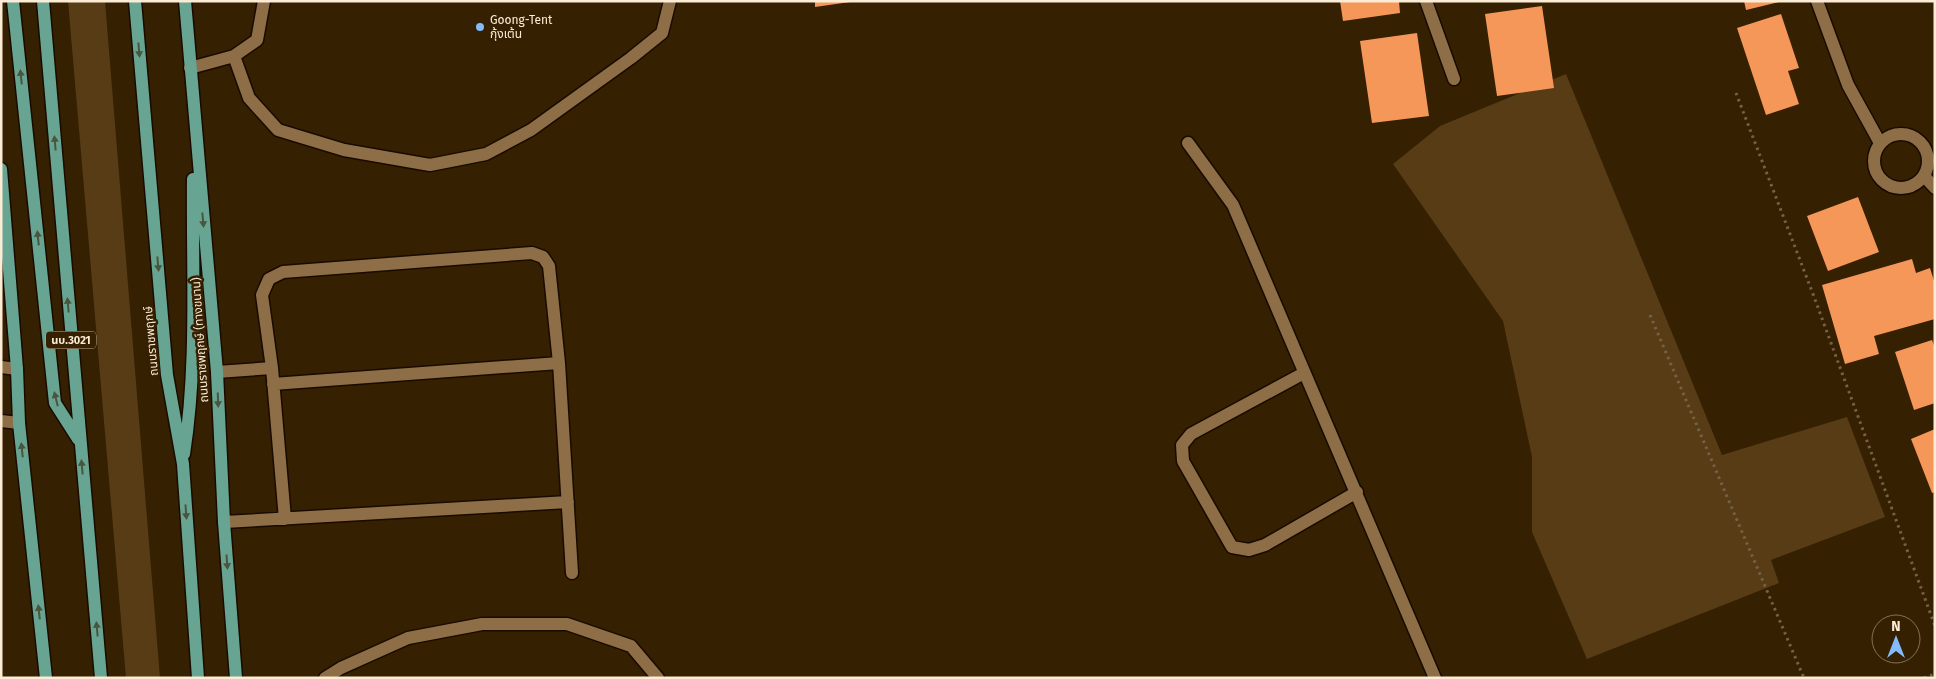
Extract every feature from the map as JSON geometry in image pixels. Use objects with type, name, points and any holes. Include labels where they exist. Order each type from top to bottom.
[{"type":"main road","points":[[13,1],[55,403],[80,441]]},
{"type":"main road","name":"นบ.3021","points":[[43,1],[101,678]]},
{"type":"main road","name":"ถนนราชพฤกษ์","points":[[135,1],[167,375],[183,464],[198,678]]},
{"type":"main road","name":"ถนนราชพฤกษ์ (ทางขนาน)","points":[[185,1],[217,372],[224,522],[236,678]]},
{"type":"main road","points":[[183,464],[188,425],[192,359],[193,102]]},
{"type":"main road","points":[[1,169],[17,369],[19,423],[46,678]]},
{"type":"street","points":[[190,68],[234,56],[257,40],[264,1]]},
{"type":"street","points":[[234,56],[249,98],[278,130],[344,150],[430,165],[486,154],[531,130],[631,58],[662,32],[670,1]]},
{"type":"street","points":[[1426,1],[1454,79]]},
{"type":"street","points":[[1817,1],[1848,85],[1880,144]]},
{"type":"street","points":[[1900,133],[1909,134],[1916,138],[1923,144],[1929,160],[1924,176],[1910,187],[1900,188],[1891,186],[1883,181],[1877,174],[1874,164],[1874,155],[1880,144],[1892,135],[1900,133]]},
{"type":"street","points":[[1188,142],[1233,204],[1435,678]]},
{"type":"street","points":[[1924,176],[1935,188]]},
{"type":"street","points":[[285,519],[272,368],[262,295],[269,279],[283,272],[532,253],[543,257],[549,266],[559,363],[572,573]]},
{"type":"street","points":[[273,384],[559,363]]},
{"type":"street","points":[[1,367],[17,369]]},
{"type":"street","points":[[217,372],[272,368]]},
{"type":"street","points":[[1304,373],[1191,434],[1182,445],[1183,461],[1232,547],[1249,550],[1264,545],[1357,492]]},
{"type":"street","points":[[1,421],[19,423]]},
{"type":"street","points":[[224,522],[568,502]]},
{"type":"street","points":[[325,678],[341,668],[408,638],[482,624],[567,624],[631,646],[658,678]]},
{"type":"path","points":[[1736,93],[1813,294],[1935,626]]},
{"type":"path","points":[[1650,315],[1804,678]]},
{"type":"path","points":[[1924,678],[1935,674]]},
{"type":"shaded area","points":[[68,1],[105,1],[160,678],[126,678]]},
{"type":"shaded area","points":[[1566,74],[1722,455],[1847,417],[1885,517],[1771,560],[1779,583],[1587,659],[1532,532],[1532,457],[1503,321],[1393,164],[1440,126]]},
{"type":"building","points":[[815,1],[850,1],[850,2],[815,7]]},
{"type":"building","points":[[1340,1],[1399,1],[1400,13],[1343,21]]},
{"type":"building","points":[[1744,1],[1779,1],[1779,2],[1746,10]]},
{"type":"building","points":[[1542,6],[1554,88],[1497,96],[1485,14]]},
{"type":"building","points":[[1781,14],[1799,68],[1788,71],[1799,104],[1766,115],[1737,28]]},
{"type":"building","points":[[1417,33],[1429,116],[1372,123],[1360,41]]},
{"type":"building","points":[[1858,197],[1879,252],[1828,271],[1807,216]]},
{"type":"building","points":[[1912,259],[1916,273],[1930,268],[1935,284],[1935,319],[1874,336],[1879,354],[1845,364],[1822,285]]},
{"type":"building","points":[[1932,340],[1935,348],[1935,403],[1914,410],[1895,352]]},
{"type":"building","points":[[1935,429],[1935,492],[1932,493],[1911,439]]},
{"type":"place","name":"Goong-Tent กุ้งเต้น","points":[[480,27]]}]
